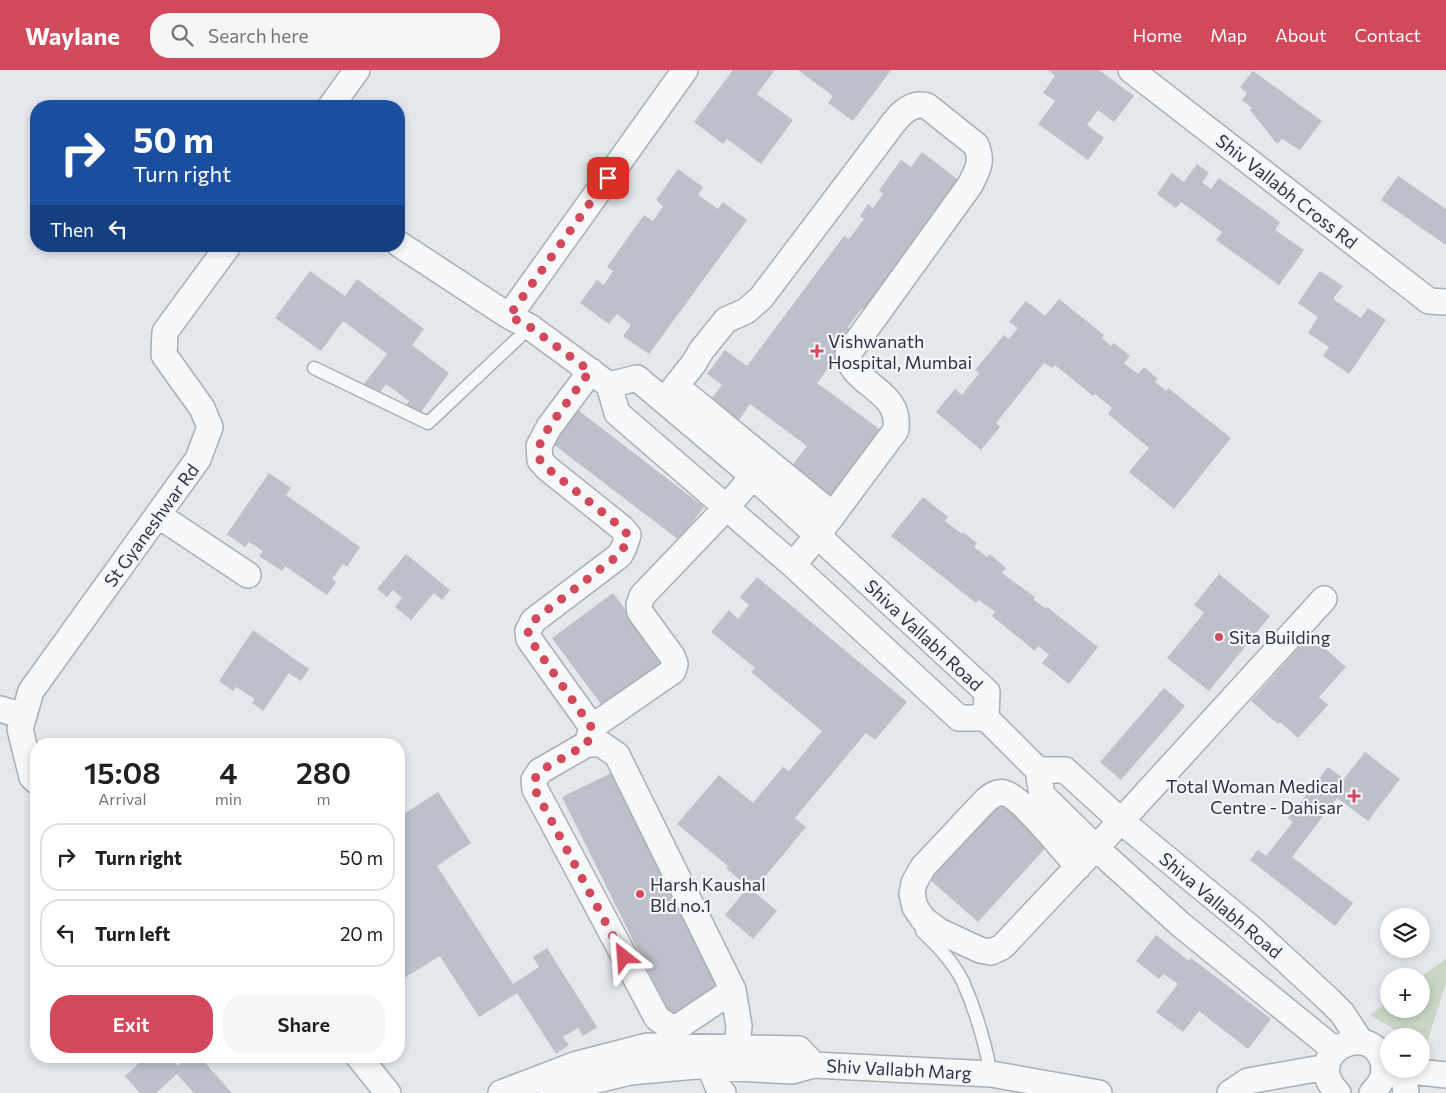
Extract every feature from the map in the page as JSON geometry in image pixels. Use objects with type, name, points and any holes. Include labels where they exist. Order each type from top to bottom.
[{"type":"street","points":[[336,100],[358,70]]},
{"type":"street","points":[[520,322],[685,70]]},
{"type":"street","name":"Shiv Vallabh Cross Rd","points":[[1131,70],[1429,301],[1446,302]]},
{"type":"street","points":[[793,565],[818,536],[896,430],[895,414],[889,402],[854,369],[848,361],[848,354],[970,185],[980,163],[980,154],[976,145],[927,106],[920,104],[909,107],[900,115],[761,298],[746,311],[726,320],[670,394],[833,515]]},
{"type":"street","points":[[405,248],[520,322],[600,378],[549,427],[539,446],[540,460],[547,468],[622,528],[628,535],[620,554],[533,621],[528,631],[529,638],[589,736],[617,755],[733,990],[739,1026],[737,1047]]},
{"type":"street","name":"St Gyaneshwar Rd","points":[[30,769],[20,729],[31,691],[198,460],[210,427],[202,408],[164,355],[165,332],[224,252]]},
{"type":"street","name":"Shiva Vallabh Road","points":[[600,378],[637,378],[670,394],[753,476],[987,692],[986,718],[959,718],[828,596],[616,413],[600,378]]},
{"type":"street","points":[[733,990],[678,1027],[667,1025],[657,1018],[535,790],[534,780],[540,771],[673,672],[675,664],[672,656],[640,612],[639,604],[642,596],[726,508],[753,476]]},
{"type":"street","points":[[158,515],[248,574]]},
{"type":"street","points":[[828,596],[852,568]]},
{"type":"street","points":[[1078,867],[1023,805],[1004,793],[994,794],[986,800],[923,867],[914,883],[912,894],[915,907],[923,919],[939,931],[980,950],[991,952],[1002,947],[1121,822],[1324,599]]},
{"type":"street","points":[[921,682],[945,653]]},
{"type":"street","points":[[0,709],[23,716]]},
{"type":"street","points":[[986,718],[1038,770],[1042,795],[1096,848],[1331,1059]]},
{"type":"street","name":"Shiva Vallabh Road","points":[[1038,770],[1065,770],[1121,822],[1251,928],[1342,1013],[1361,1042]]},
{"type":"street","points":[[1336,1093],[1327,1077],[1331,1059],[1342,1044],[1361,1042],[1370,1045],[1380,1056]]},
{"type":"street","name":"Shiv Vallabh Marg","points":[[502,1093],[577,1064],[648,1046],[799,1049],[814,1065],[991,1074],[1099,1093]]},
{"type":"street","points":[[1239,1087],[1331,1059]]},
{"type":"street","points":[[364,1063],[388,1093]]},
{"type":"street","points":[[552,1093],[564,1088],[630,1072],[696,1066],[792,1072],[814,1065]]},
{"type":"street","points":[[710,1067],[718,1087],[723,1093]]},
{"type":"street","points":[[1430,1076],[1446,1075]]},
{"type":"street","points":[[1372,1093],[1379,1087],[1383,1078]]},
{"type":"lane","points":[[314,368],[428,423],[520,322]]},
{"type":"lane","points":[[915,924],[941,948],[962,981],[984,1042],[991,1074]]},
{"type":"green space","points":[[1446,959],[1446,983],[1430,1033],[1430,1028],[1392,1028],[1370,1015],[1380,1008],[1380,1018],[1430,1018],[1430,971]]},
{"type":"building","points":[[733,70],[775,70],[757,94],[793,120],[761,164],[727,139],[723,144],[694,122]]},
{"type":"building","points":[[798,70],[891,70],[853,121],[828,103],[833,96]]},
{"type":"building","points":[[1048,70],[1099,70],[1134,96],[1114,122],[1098,110],[1087,125],[1104,138],[1088,160],[1038,124],[1055,101],[1043,93],[1055,76]]},
{"type":"building","points":[[1253,71],[1322,121],[1300,150],[1282,139],[1277,144],[1250,110],[1252,108],[1242,100],[1247,93],[1240,87]]},
{"type":"building","points":[[922,152],[965,185],[869,313],[862,308],[848,327],[855,332],[817,383],[882,431],[832,497],[791,467],[807,446],[750,404],[736,424],[708,403],[722,385],[707,374],[725,350],[747,366],[844,236],[849,239],[864,219],[860,216],[868,204],[873,208],[883,194],[879,190],[901,160],[911,167]]},
{"type":"building","points":[[1197,164],[1209,173],[1202,182],[1211,189],[1219,178],[1280,222],[1275,230],[1304,250],[1279,285],[1216,240],[1222,232],[1181,202],[1176,208],[1157,194],[1172,173],[1184,182]]},
{"type":"building","points":[[678,169],[703,187],[698,195],[718,209],[723,202],[747,220],[649,354],[623,336],[631,325],[617,314],[609,324],[580,303],[597,280],[604,285],[613,271],[607,267],[644,215],[653,221],[663,206],[656,200]]},
{"type":"building","points":[[1398,176],[1446,209],[1446,245],[1381,200]]},
{"type":"building","points":[[310,271],[345,296],[357,279],[424,329],[412,345],[449,373],[418,416],[405,407],[409,401],[386,384],[379,394],[364,384],[387,354],[343,321],[321,351],[275,318]]},
{"type":"building","points":[[1320,271],[1343,286],[1333,299],[1361,318],[1368,308],[1386,320],[1349,374],[1323,356],[1329,347],[1308,333],[1318,317],[1298,303]]},
{"type":"building","points":[[1059,299],[1104,335],[1102,338],[1111,346],[1114,343],[1130,356],[1124,363],[1138,374],[1144,367],[1158,379],[1155,382],[1166,391],[1168,388],[1231,438],[1174,509],[1129,472],[1149,448],[1108,414],[1112,408],[1095,394],[1093,396],[1055,365],[1052,368],[1044,363],[996,423],[1000,427],[981,450],[936,412],[955,389],[962,395],[979,373],[975,370],[1004,335],[1009,339],[1018,328],[1009,322],[1026,301],[1045,316]]},
{"type":"building","points":[[578,410],[704,507],[679,540],[553,444]]},
{"type":"building","points":[[269,473],[291,488],[286,495],[360,547],[347,567],[343,564],[332,579],[336,582],[327,595],[285,566],[282,571],[259,556],[263,551],[249,542],[245,547],[227,534]]},
{"type":"building","points":[[923,497],[948,517],[945,521],[977,543],[974,547],[987,557],[990,554],[1006,568],[1002,573],[1035,597],[1033,599],[1046,609],[1047,607],[1098,647],[1069,684],[1042,663],[1049,655],[1038,646],[1035,651],[992,616],[995,612],[979,600],[976,603],[891,536]]},
{"type":"building","points":[[406,554],[450,590],[442,600],[434,593],[411,620],[395,607],[402,598],[393,590],[387,597],[377,589]]},
{"type":"building","name":"Sita Building","points":[[1219,574],[1270,616],[1209,691],[1167,658],[1204,613],[1194,605]]},
{"type":"building","points":[[757,577],[907,702],[875,740],[866,733],[795,818],[806,827],[753,891],[777,911],[753,939],[725,915],[748,887],[726,868],[728,866],[677,824],[719,775],[753,803],[783,767],[789,771],[822,731],[751,672],[755,668],[711,632],[729,610],[738,619],[749,605],[740,597]]},
{"type":"building","points":[[613,593],[667,666],[606,711],[552,638]]},
{"type":"building","points":[[253,630],[309,669],[301,681],[289,673],[263,711],[252,703],[255,699],[236,687],[233,691],[219,681]]},
{"type":"building","points":[[1310,635],[1346,667],[1319,697],[1328,705],[1298,738],[1251,701]]},
{"type":"building","points":[[1164,688],[1185,706],[1121,780],[1100,762]]},
{"type":"building","points":[[1365,752],[1400,779],[1368,821],[1337,798],[1292,857],[1353,903],[1335,926],[1250,860],[1258,850],[1266,856],[1293,822],[1288,818],[1328,767],[1344,779]]},
{"type":"building","name":"Harsh Kaushal Bld no.1","points":[[611,773],[719,990],[670,1015],[562,797]]},
{"type":"building","points":[[438,792],[471,843],[437,866],[513,984],[539,967],[533,957],[547,948],[597,1027],[583,1036],[578,1028],[563,1037],[569,1045],[556,1054],[517,993],[479,1017],[440,956],[405,977],[405,813]]},
{"type":"building","points":[[1001,800],[1049,844],[978,922],[929,879]]},
{"type":"building","points":[[1156,935],[1189,961],[1191,958],[1271,1019],[1248,1049],[1199,1011],[1183,1032],[1156,1012],[1178,984],[1164,974],[1159,979],[1136,961]]},
{"type":"building","points":[[139,1063],[175,1063],[178,1066],[181,1063],[205,1063],[232,1093],[194,1093],[177,1074],[156,1093],[140,1093],[125,1076]]},
{"type":"place","name":"Vishwanath Hospital, Mumbai","points":[[817,351]]},
{"type":"place","name":"Sita Building","points":[[1219,637]]},
{"type":"place","name":"Total Woman Medical Centre - Dahisar","points":[[1354,796]]},
{"type":"place","name":"Harsh Kaushal Bld no.1","points":[[640,894]]},
{"type":"route","points":[[608,178],[509,316],[530,327],[590,371],[549,427],[539,446],[540,460],[547,468],[622,528],[628,535],[620,554],[533,621],[528,631],[529,638],[592,728],[587,744],[540,771],[534,780],[535,790],[624,957]]}]
